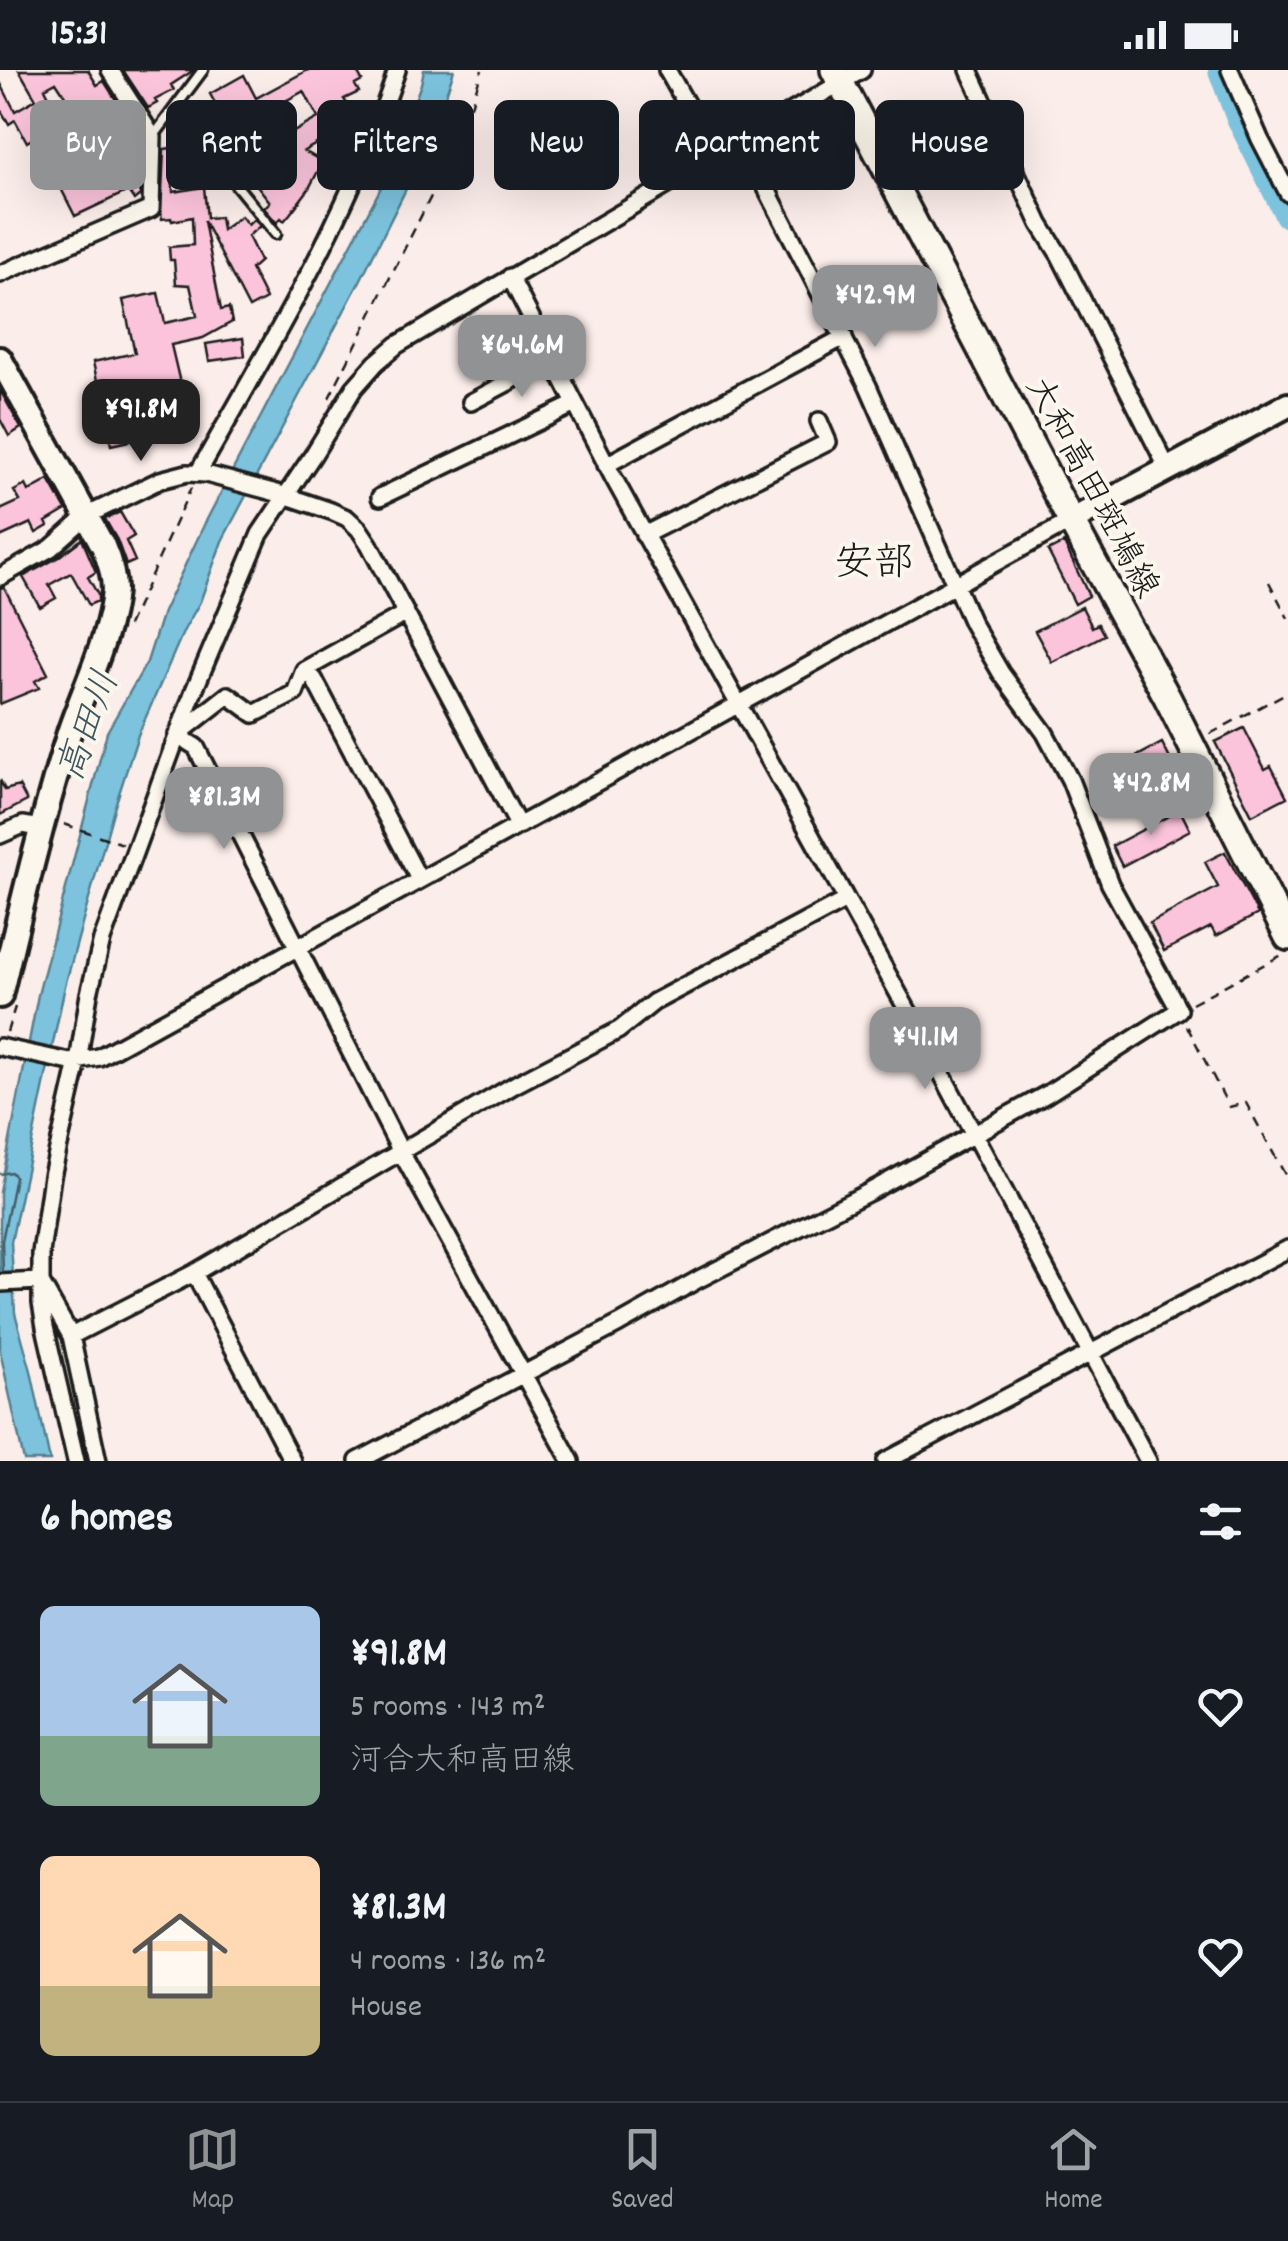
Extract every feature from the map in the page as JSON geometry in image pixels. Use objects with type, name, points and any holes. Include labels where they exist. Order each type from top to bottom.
[{"type":"main road","name":"大和高田斑鳩線","points":[[846,74],[1071,520],[1168,697],[1288,937]]},
{"type":"main road","points":[[0,359],[88,516],[110,564],[114,588],[76,712],[52,826],[7,932],[8,998]]},
{"type":"main road","points":[[1071,520],[1288,405]]},
{"type":"street","points":[[0,274],[151,209],[153,136],[110,70]]},
{"type":"street","points":[[202,474],[358,177],[397,70]]},
{"type":"street","points":[[667,70],[684,100]]},
{"type":"street","points":[[969,70],[1040,224],[1168,469]]},
{"type":"street","points":[[1230,70],[1288,193]]},
{"type":"street","points":[[805,100],[846,74]]},
{"type":"street","points":[[76,1461],[37,1281],[44,1218],[102,940],[177,734],[248,560],[280,494],[313,455],[354,388],[376,362],[397,345],[659,190]]},
{"type":"street","points":[[358,1461],[870,1192],[1060,1086],[1179,1010],[1110,884],[1070,780],[1045,733],[984,646],[868,386],[768,190]]},
{"type":"street","points":[[510,278],[606,465],[1148,1461]]},
{"type":"street","points":[[606,465],[844,337]]},
{"type":"street","points":[[471,402],[552,359]]},
{"type":"street","points":[[380,498],[575,404]]},
{"type":"street","points":[[644,535],[828,442],[819,421]]},
{"type":"street","points":[[0,577],[51,548],[88,516],[160,480],[188,473],[280,494],[347,518],[360,529],[518,825]]},
{"type":"street","points":[[2,1048],[74,1062],[99,1057],[1071,520]]},
{"type":"street","points":[[177,734],[228,695],[254,714],[295,692],[304,670],[406,613]]},
{"type":"street","points":[[304,670],[314,680],[420,879]]},
{"type":"street","points":[[177,734],[196,747],[401,1152],[571,1461]]},
{"type":"street","points":[[0,835],[23,825],[52,826]]},
{"type":"street","points":[[71,1336],[194,1273],[516,1084],[619,1030],[654,1002],[846,900]]},
{"type":"street","points":[[886,1461],[1288,1249]]},
{"type":"street","points":[[194,1273],[292,1461]]},
{"type":"street","points":[[0,1282],[37,1281]]},
{"type":"street","points":[[37,1281],[71,1336],[98,1461]]},
{"type":"lane","points":[[181,100],[203,70]]},
{"type":"lane","points":[[153,136],[166,119]]},
{"type":"lane","points":[[240,190],[276,234]]},
{"type":"path","points":[[324,408],[452,155],[482,70]]},
{"type":"path","points":[[129,625],[202,474]]},
{"type":"path","points":[[1269,582],[1288,618]]},
{"type":"path","points":[[1208,735],[1288,692]]},
{"type":"path","points":[[52,826],[127,845]]},
{"type":"path","points":[[1288,952],[1179,1010],[1229,1107],[1246,1102],[1288,1180]]},
{"type":"path","points":[[2,1048],[8,998]]},
{"type":"water","points":[[424,70],[454,70],[444,100],[415,100]]},
{"type":"water","points":[[380,190],[406,190],[222,541],[200,602],[138,735],[113,812],[65,986],[11,1242],[15,1313],[50,1461],[24,1461],[0,1351],[0,1192],[38,995],[107,732],[147,662],[163,612],[205,523]]},
{"type":"building","points":[[19,70],[88,70],[97,85],[104,81],[116,100],[68,100],[56,82],[45,88],[51,100],[34,100]]},
{"type":"building","points":[[123,70],[194,70],[171,85],[174,90],[155,100],[157,103],[148,108]]},
{"type":"building","points":[[308,70],[356,70],[362,81],[355,85],[359,92],[345,100],[317,100],[317,116],[304,91],[287,100],[213,100],[210,94],[244,75],[256,98]]},
{"type":"building","points":[[0,82],[15,111],[30,102],[27,142],[15,120],[9,124],[0,109]]},
{"type":"building","points":[[317,119],[317,144],[304,151],[317,159],[317,173],[308,190],[284,221],[281,218],[277,223],[264,208],[270,202],[261,190],[297,190],[297,130]]},
{"type":"building","points":[[164,149],[166,190],[204,190],[207,218],[220,217],[222,230],[241,216],[248,225],[254,219],[260,226],[248,236],[260,261],[251,269],[266,299],[249,308],[204,221],[221,310],[229,308],[232,322],[203,338],[171,345],[189,421],[173,425],[174,431],[111,445],[93,362],[135,353],[123,300],[158,293],[165,323],[197,316],[190,285],[176,284],[174,260],[170,260],[169,247],[193,245],[192,217],[162,219]]},
{"type":"building","points":[[62,190],[140,190],[134,200],[128,191],[75,216]]},
{"type":"building","points":[[243,338],[245,356],[209,361],[206,344]]},
{"type":"building","points":[[0,390],[21,428],[9,436],[0,419]]},
{"type":"building","points":[[49,480],[66,510],[36,533],[31,523],[0,537],[0,510],[20,501],[14,491],[26,485],[29,491]]},
{"type":"building","points":[[120,512],[134,536],[126,541],[135,561],[126,565],[105,519]]},
{"type":"building","points":[[82,539],[96,572],[88,577],[98,601],[89,605],[71,573],[49,585],[56,598],[40,607],[23,577]]},
{"type":"building","points":[[1064,543],[1089,596],[1075,604],[1048,551]]},
{"type":"building","points":[[4,587],[48,674],[35,681],[39,688],[0,704],[0,588]]},
{"type":"building","points":[[1082,607],[1092,627],[1098,624],[1104,635],[1052,662],[1035,631]]},
{"type":"building","points":[[1244,728],[1265,769],[1271,766],[1287,797],[1252,815],[1215,742]]},
{"type":"building","points":[[1162,743],[1175,769],[1126,795],[1113,769]]},
{"type":"building","points":[[0,780],[5,790],[19,786],[27,801],[0,815]]},
{"type":"building","points":[[1180,810],[1190,830],[1122,866],[1112,846]]},
{"type":"building","points":[[1225,852],[1258,914],[1216,936],[1211,927],[1164,951],[1150,923],[1218,887],[1205,862]]},
{"type":"waterway","points":[[1222,70],[1240,118],[1288,214]]},
{"type":"district","name":"安部","points":[[874,560]]},
{"type":"water label","name":"高田川","points":[[86,725]]}]
